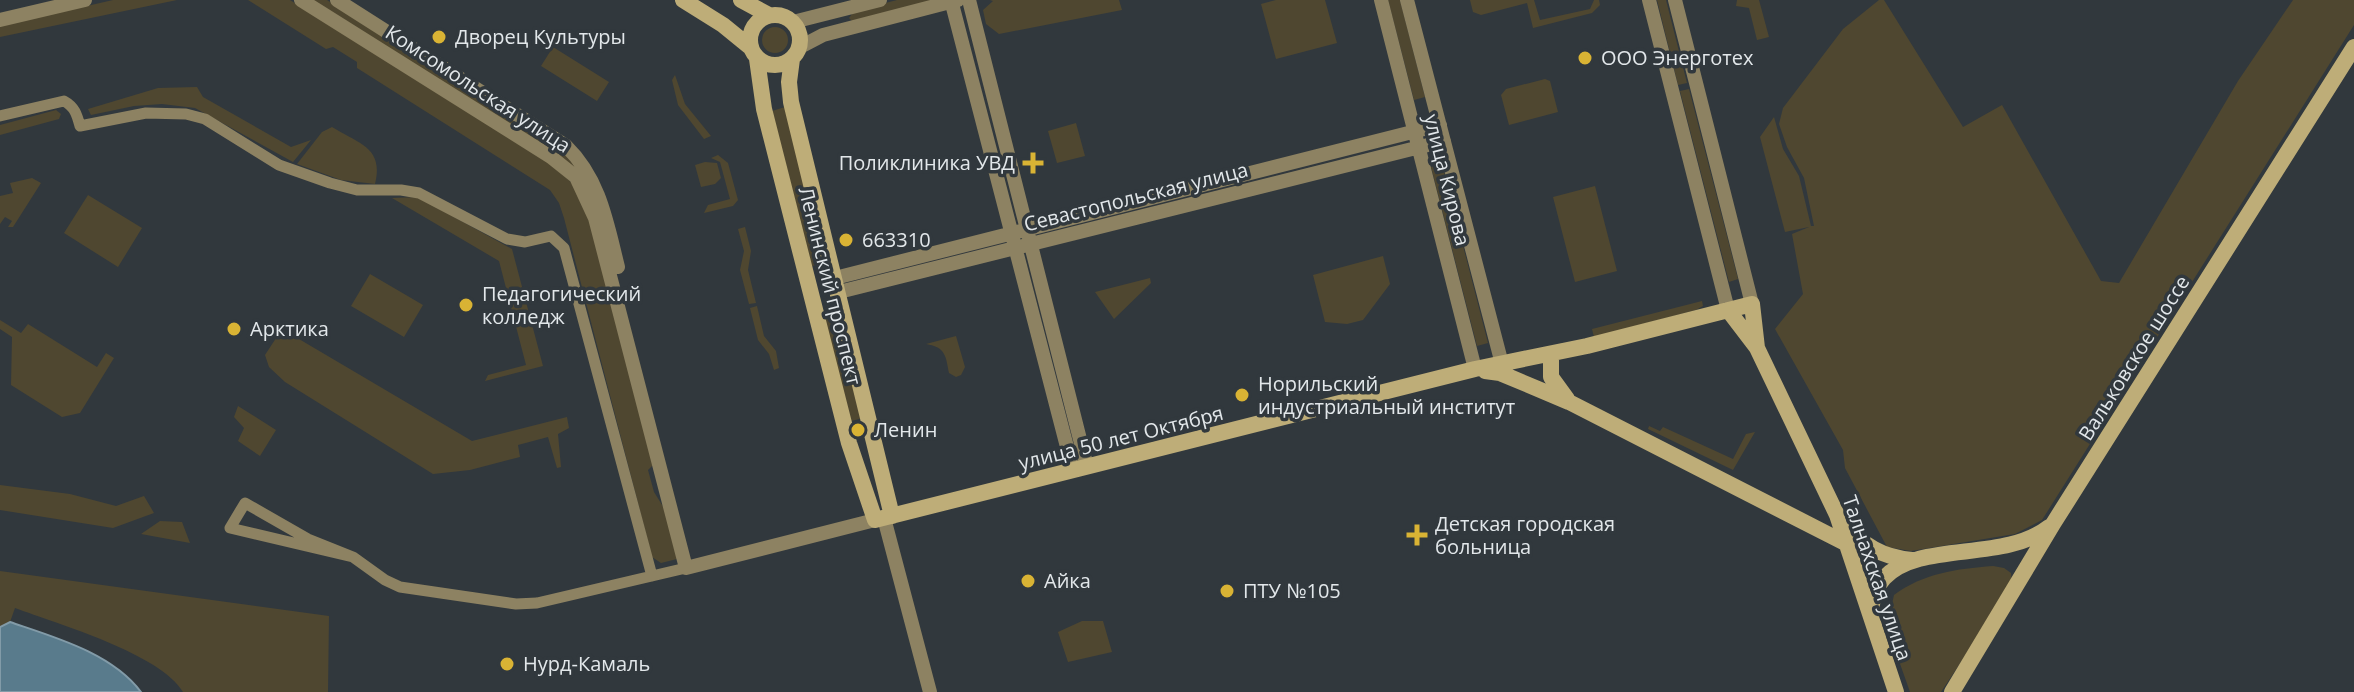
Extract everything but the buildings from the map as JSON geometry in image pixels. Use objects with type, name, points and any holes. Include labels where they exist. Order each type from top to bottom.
[{"type":"main road","points":[[683,0],[723,25],[754,53],[775,66],[796,53],[800,34],[793,22],[781,15],[769,15],[741,0]]},
{"type":"main road","points":[[754,53],[750,36],[753,27],[769,15]]},
{"type":"main road","name":"Вальковское шоссе","points":[[1952,692],[2053,524],[2354,47]]},
{"type":"main road","name":"Ленинский проспект","points":[[754,53],[764,109],[849,443],[884,518]]},
{"type":"main road","name":"Ленинский проспект","points":[[796,53],[789,82],[791,102],[837,285],[884,518]]},
{"type":"main road","name":"улица 50 лет Октября","points":[[884,518],[1475,369],[1551,354],[1752,304]]},
{"type":"main road","name":"Талнахская улица","points":[[1752,304],[1757,348]]},
{"type":"main road","name":"Талнахская улица","points":[[1728,310],[1757,348],[1837,515],[1894,686]]},
{"type":"main road","points":[[1551,354],[1551,377],[1569,402]]},
{"type":"main road","points":[[1475,369],[1500,373],[1569,402],[1847,544]]},
{"type":"main road","points":[[1837,515],[1871,550],[1915,561]]},
{"type":"main road","points":[[1870,613],[1873,596],[1885,576],[1915,561],[1966,552],[2008,551],[2053,524]]},
{"type":"main road","points":[[2008,551],[2020,565],[2020,580]]},
{"type":"street","points":[[0,20],[85,0]]},
{"type":"street","name":"Комсомольская улица","points":[[301,0],[564,166],[576,177],[591,207],[617,285]]},
{"type":"street","name":"Комсомольская улица","points":[[337,0],[551,135],[578,158],[597,190],[617,285],[690,566]]},
{"type":"street","points":[[793,22],[880,0]]},
{"type":"street","points":[[969,0],[1031,244],[1080,468]]},
{"type":"street","name":"улица Кирова","points":[[1381,0],[1475,369]]},
{"type":"street","name":"улица Кирова","points":[[1407,0],[1502,364]]},
{"type":"street","name":"Талнахская улица","points":[[1649,0],[1728,310]]},
{"type":"street","name":"Талнахская улица","points":[[1675,0],[1752,304]]},
{"type":"street","points":[[796,53],[823,35],[953,1],[1013,241],[1080,468]]},
{"type":"street","points":[[0,116],[64,101],[76,112],[80,126],[146,113],[186,114],[205,119],[279,165],[330,183],[357,190],[419,193],[507,239],[525,242],[551,236],[564,248],[652,576]]},
{"type":"street","name":"Севастопольская улица","points":[[1013,241],[1027,229],[1440,125]]},
{"type":"street","name":"Севастопольская улица","points":[[837,285],[1013,241],[1031,244],[1444,141]]},
{"type":"street","points":[[1253,172],[1257,188]]},
{"type":"street","points":[[1184,190],[1188,205]]},
{"type":"street","points":[[353,557],[230,528],[245,503],[308,539],[353,557],[400,587],[516,604],[537,603],[690,566]]},
{"type":"street","points":[[884,518],[930,692]]},
{"type":"street","name":"улица 50 лет Октября","points":[[690,566],[884,518]]},
{"type":"shaded area","points":[[113,0],[177,0],[0,37],[0,26]]},
{"type":"shaded area","points":[[248,0],[290,0],[554,166],[574,185],[587,211],[653,465],[648,470],[654,492],[664,508],[677,559],[661,563],[652,557],[564,218],[550,190],[357,68],[357,62],[333,47],[326,49]]},
{"type":"shaded area","points":[[311,0],[327,0],[552,141],[569,156],[585,183]]},
{"type":"shaded area","points":[[897,0],[936,0],[852,21],[849,18],[854,11]]},
{"type":"shaded area","points":[[990,0],[1119,0],[1122,10],[999,34],[986,24],[983,10],[993,1]]},
{"type":"shaded area","points":[[1276,0],[1325,0],[1337,43],[1276,59],[1261,4]]},
{"type":"shaded area","points":[[1388,0],[1400,0],[1425,97],[1414,100]]},
{"type":"shaded area","points":[[1470,0],[1534,0],[1540,20],[1590,9],[1594,0],[1599,0],[1600,5],[1592,13],[1533,28],[1527,3],[1481,15],[1473,12]]},
{"type":"shaded area","points":[[1657,0],[1666,0],[1687,83],[1678,85]]},
{"type":"shaded area","points":[[1737,0],[1759,0],[1769,37],[1757,40],[1749,8],[1736,6]]},
{"type":"shaded area","points":[[1879,0],[1884,0],[1963,127],[2002,105],[2101,281],[2119,283],[2238,81],[2293,0],[2354,0],[2354,25],[2042,520],[2015,534],[1911,551],[1887,547],[1845,468],[1843,450],[1775,329],[1803,294],[1792,234],[1809,227],[1785,232],[1760,137],[1774,117],[1783,149],[1799,176],[1811,226],[1814,226],[1804,178],[1787,147],[1779,124],[1783,108],[1843,29]]},
{"type":"shaded area","points":[[775,27],[784,31],[788,40],[784,49],[775,53],[766,49],[762,40],[766,31]]},
{"type":"shaded area","points":[[553,47],[609,82],[597,101],[541,66]]},
{"type":"shaded area","points":[[675,75],[685,104],[711,136],[704,139],[678,105],[672,80]]},
{"type":"shaded area","points":[[1545,79],[1550,81],[1558,112],[1509,125],[1501,95],[1506,89]]},
{"type":"shaded area","points":[[197,87],[203,97],[291,147],[311,140],[293,162],[195,108],[162,104],[91,115],[88,109],[158,88]]},
{"type":"shaded area","points":[[1689,89],[1738,279],[1729,282],[1680,91]]},
{"type":"shaded area","points":[[785,107],[825,263],[812,266],[772,111]]},
{"type":"shaded area","points":[[56,110],[61,114],[59,119],[0,135],[0,125]]},
{"type":"shaded area","points":[[1076,123],[1085,156],[1057,163],[1048,131]]},
{"type":"shaded area","points":[[332,127],[360,143],[372,154],[377,172],[375,184],[341,180],[297,164],[322,132]]},
{"type":"shaded area","points":[[718,155],[728,163],[738,200],[733,206],[704,213],[708,205],[730,199],[720,162],[711,158]]},
{"type":"shaded area","points":[[717,163],[721,178],[715,184],[701,187],[695,165]]},
{"type":"shaded area","points":[[1442,164],[1488,343],[1477,346],[1431,167]]},
{"type":"shaded area","points":[[32,178],[41,183],[13,227],[8,227],[12,221],[5,217],[0,224],[0,196],[13,193],[10,183]]},
{"type":"shaded area","points":[[1595,186],[1617,271],[1575,282],[1553,197]]},
{"type":"shaded area","points":[[88,195],[142,228],[118,267],[64,233]]},
{"type":"shaded area","points":[[418,197],[512,249],[543,366],[485,381],[488,375],[526,365],[499,261],[392,198]]},
{"type":"shaded area","points":[[745,227],[751,251],[748,270],[756,303],[749,304],[740,270],[744,251],[738,229]]},
{"type":"shaded area","points":[[1383,256],[1390,284],[1363,320],[1347,324],[1325,322],[1313,275]]},
{"type":"shaded area","points":[[370,274],[423,305],[404,337],[351,306]]},
{"type":"shaded area","points":[[1150,278],[1151,283],[1114,319],[1095,292]]},
{"type":"shaded area","points":[[1702,301],[1703,306],[1696,310],[1594,337],[1592,329]]},
{"type":"shaded area","points":[[757,306],[764,336],[776,351],[779,368],[774,370],[769,354],[758,340],[750,308]]},
{"type":"shaded area","points":[[836,309],[864,418],[851,421],[823,312]]},
{"type":"shaded area","points":[[0,320],[21,333],[28,324],[97,367],[106,353],[114,358],[80,413],[62,417],[11,385],[12,337],[0,329]]},
{"type":"shaded area","points":[[282,329],[472,441],[567,417],[569,428],[558,434],[561,467],[557,468],[548,437],[518,445],[520,457],[470,470],[433,474],[285,382],[269,367],[265,355]]},
{"type":"shaded area","points":[[956,336],[965,367],[956,377],[949,373],[941,350],[926,344]]},
{"type":"shaded area","points":[[238,406],[276,430],[260,456],[238,441],[244,428],[234,417]]},
{"type":"shaded area","points":[[1649,426],[1660,431],[1663,427],[1733,459],[1746,434],[1755,432],[1733,470],[1648,429]]},
{"type":"shaded area","points":[[0,485],[70,494],[116,506],[144,496],[154,513],[113,528],[0,510]]},
{"type":"shaded area","points":[[160,521],[182,522],[190,543],[141,534]]},
{"type":"shaded area","points":[[1993,566],[2011,573],[2012,585],[1941,692],[1910,692],[1887,627],[1894,595],[1941,573]]},
{"type":"shaded area","points":[[0,571],[329,616],[328,692],[183,692],[154,665],[132,653],[15,608],[10,622],[0,627]]},
{"type":"shaded area","points":[[1082,621],[1103,621],[1112,652],[1068,662],[1058,632]]},
{"type":"water","points":[[10,622],[63,640],[98,657],[129,678],[141,692],[0,692],[0,627]]},
{"type":"place","name":"Дворец Культуры","points":[[439,37]]},
{"type":"place","name":"ООО Энерготех","points":[[1585,58]]},
{"type":"place","name":"Поликлиника УВД","points":[[1033,163]]},
{"type":"place","name":"663310","points":[[846,240]]},
{"type":"place","name":"Педагогический колледж","points":[[466,305]]},
{"type":"place","name":"Арктика","points":[[234,329]]},
{"type":"place","name":"Норильский индустриальный институт","points":[[1242,395]]},
{"type":"place","name":"Ленин","points":[[858,430]]},
{"type":"place","name":"Детская городская больница","points":[[1417,535]]},
{"type":"place","name":"Айка","points":[[1028,581]]},
{"type":"place","name":"ПТУ №105","points":[[1227,591]]},
{"type":"place","name":"Нурд-Камаль","points":[[507,664]]}]
